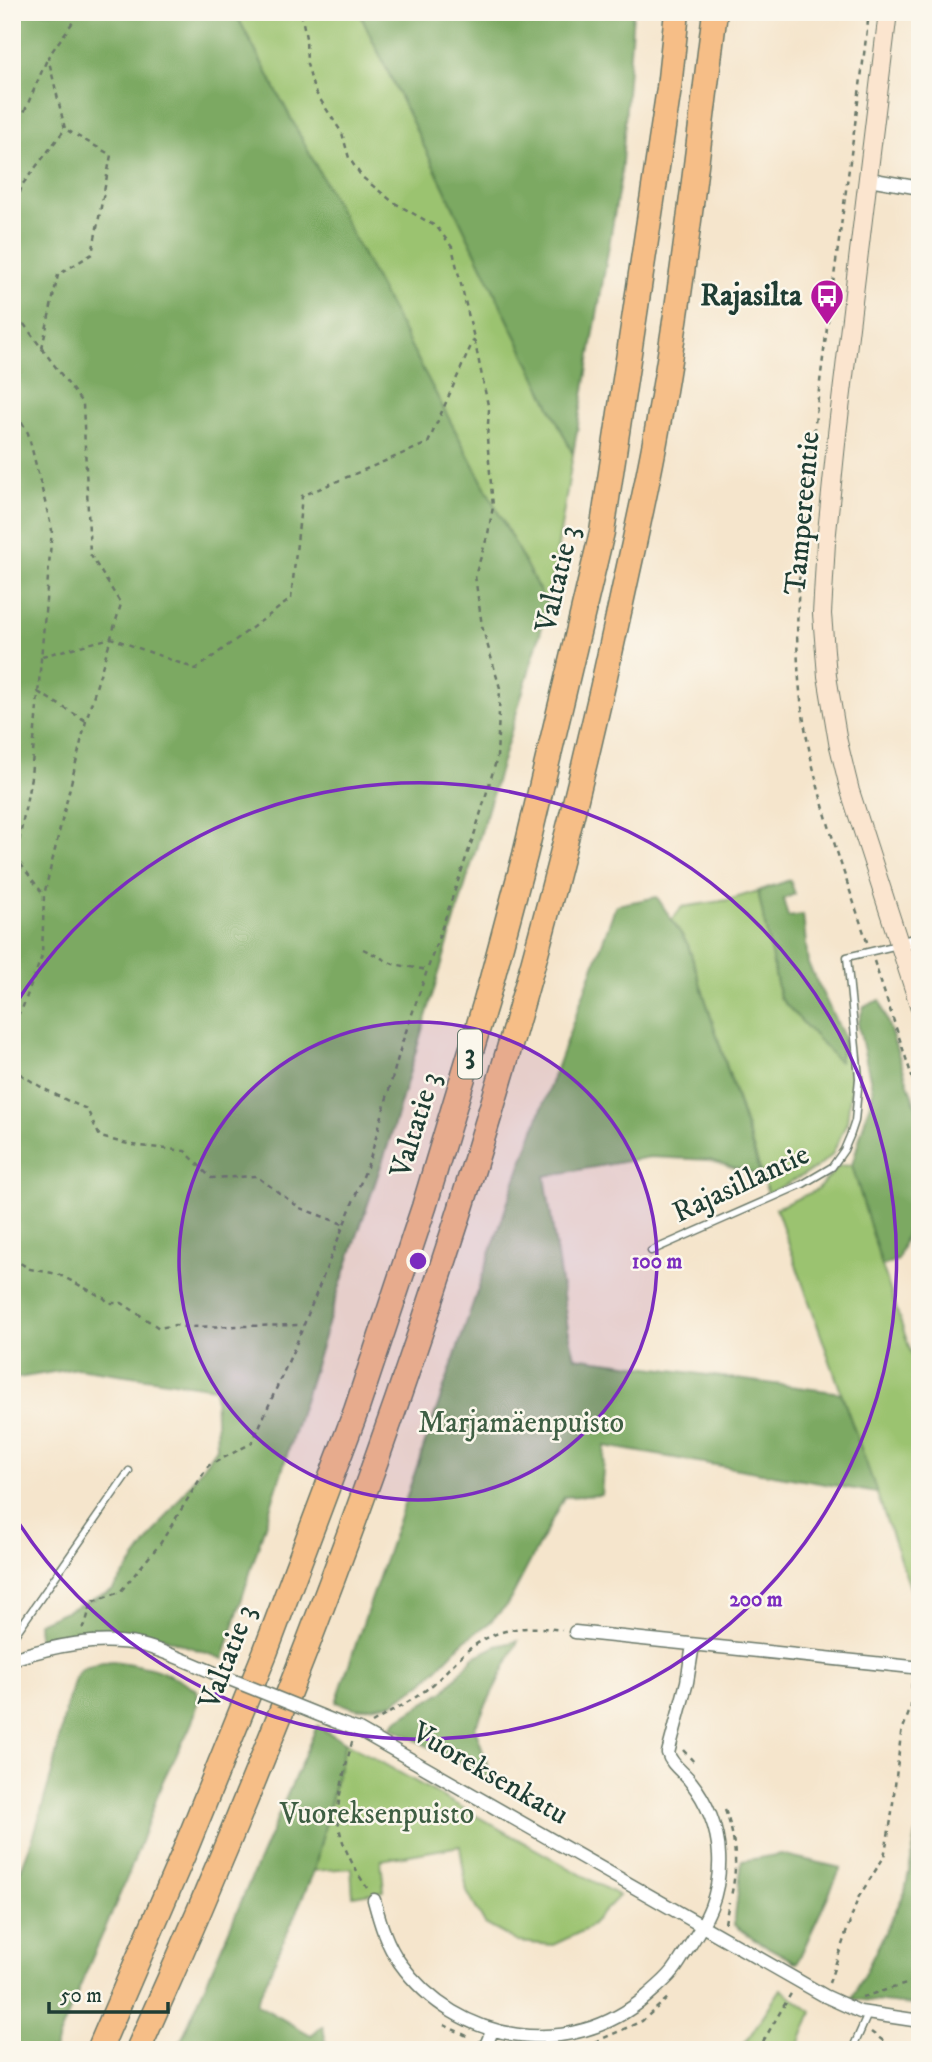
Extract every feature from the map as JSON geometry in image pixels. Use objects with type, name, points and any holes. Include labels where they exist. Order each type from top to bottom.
[{"type":"highway","name":"Valtatie 3","points":[[99,2050],[255,1678],[356,1411],[424,1207],[486,1001],[525,855],[602,533],[677,12]]},
{"type":"highway","name":"3","points":[[138,2050],[218,1868],[300,1666],[391,1422],[459,1218],[521,1011],[561,863],[601,698],[656,440],[676,321],[715,12]]},
{"type":"main road","name":"Tampereentie","points":[[888,12],[825,542],[822,614],[827,676],[838,743],[850,791],[920,1008]]},
{"type":"street","points":[[869,179],[920,188]]},
{"type":"street","points":[[900,945],[920,939]]},
{"type":"street","points":[[575,1632],[912,1667]]},
{"type":"street","name":"Vuoreksenkatu","points":[[12,1659],[37,1651],[82,1643],[140,1645],[180,1658],[339,1723],[356,1735],[847,2007],[867,2014],[920,2021]]},
{"type":"street","points":[[374,1900],[392,1950],[423,1991],[454,2014],[492,2031],[524,2036],[555,2036],[587,2029],[613,2019],[642,2001],[673,1971],[703,1926],[713,1905],[718,1882],[719,1852],[716,1833],[703,1800],[693,1784],[672,1762],[668,1753],[687,1682],[692,1645]]},
{"type":"street","points":[[480,2050],[487,2043],[492,2031]]},
{"type":"lane","name":"Rajasillantie","points":[[652,1251],[803,1184],[832,1167],[850,1136],[858,1100],[859,1078],[847,957],[900,945]]},
{"type":"lane","points":[[12,1639],[129,1471]]},
{"type":"lane","points":[[852,2050],[867,2014]]},
{"type":"path","points":[[12,127],[23,115],[48,57],[80,12]]},
{"type":"path","points":[[76,1632],[85,1625],[92,1602],[120,1592],[160,1544],[208,1466],[252,1443],[370,1159],[402,1043],[475,832],[497,758],[499,688],[482,626],[475,576],[493,507],[487,438],[489,410],[452,247],[437,227],[393,202],[362,177],[349,159],[342,133],[314,90],[307,64],[301,12]]},
{"type":"path","points":[[42,348],[58,275],[92,254],[111,155],[65,129],[48,57]]},
{"type":"path","points":[[12,222],[22,185],[65,129]]},
{"type":"path","points":[[12,308],[83,404],[90,554],[121,604],[86,721],[44,895],[42,956],[22,1009],[12,1023]]},
{"type":"path","points":[[42,656],[111,638],[196,669],[291,599],[302,496],[428,443],[474,338]]},
{"type":"path","points":[[12,405],[28,433],[51,530],[31,777],[16,858],[44,895]]},
{"type":"path","points":[[38,692],[86,721]]},
{"type":"path","points":[[363,949],[393,964],[427,970]]},
{"type":"path","points":[[12,1068],[64,1100],[87,1109],[100,1138],[185,1151],[211,1178],[256,1176],[300,1208],[344,1223]]},
{"type":"path","points":[[12,1258],[30,1269],[58,1274],[109,1303],[122,1303],[159,1328],[175,1325],[303,1325]]},
{"type":"path","points":[[374,1900],[345,1848],[338,1818],[344,1778],[356,1735],[429,1688],[460,1657],[490,1634],[543,1627],[575,1632]]},
{"type":"path","points":[[825,1996],[858,1898],[884,1857],[901,1734],[911,1707],[912,1667]]},
{"type":"path","points":[[847,2007],[850,2001],[920,1980]]},
{"type":"path","points":[[758,2050],[793,1990]]},
{"type":"green space","points":[[12,12],[235,12],[548,607],[388,1145],[338,1292],[223,1659],[153,1634],[93,1634],[39,1641],[38,1623],[112,1591],[217,1447],[215,1388],[77,1368],[12,1379]]},
{"type":"green space","points":[[235,12],[359,12],[573,454],[548,607]]},
{"type":"green space","points":[[359,12],[633,12],[621,176],[573,454]]},
{"type":"green space","points":[[790,880],[795,894],[783,899],[788,917],[803,915],[808,964],[844,1037],[839,1062],[780,998],[758,891]]},
{"type":"green space","points":[[758,891],[780,998],[839,1061],[844,1037],[852,1079],[847,1122],[832,1155],[813,1170],[768,1194],[688,945],[672,920],[682,907],[728,900]]},
{"type":"green space","name":"Marjamäenpuisto","points":[[657,897],[688,945],[761,1176],[710,1160],[650,1157],[545,1176],[568,1329],[575,1357],[841,1393],[877,1493],[605,1446],[601,1495],[564,1497],[508,1604],[488,1624],[465,1640],[424,1682],[393,1703],[358,1709],[336,1702],[514,1184],[616,905]]},
{"type":"green space","points":[[880,1000],[920,1119],[920,1218],[910,1222],[898,1260],[882,1266],[852,1165],[873,1092],[858,1024],[864,1006]]},
{"type":"green space","points":[[852,1165],[920,1380],[920,1658],[911,1658],[918,1610],[776,1208],[817,1190],[839,1166]]},
{"type":"green space","points":[[518,1641],[475,1727],[492,1780],[391,1727],[396,1721],[445,1690],[474,1657],[496,1646]]},
{"type":"green space","points":[[113,1661],[157,1670],[186,1683],[197,1690],[196,1711],[162,1783],[129,1873],[54,2050],[12,2050],[12,1892],[34,1835],[75,1678],[82,1669]]},
{"type":"green space","points":[[317,1726],[345,1742],[314,1871],[256,2004],[311,2035],[323,2026],[327,2050],[177,2050]]},
{"type":"green space","name":"Vuoreksenpuisto","points":[[345,1742],[619,1896],[587,1929],[553,1945],[518,1942],[485,1924],[467,1892],[460,1846],[381,1860],[384,1891],[353,1896],[351,1868],[314,1871]]},
{"type":"green space","points":[[920,1814],[920,2006],[852,1999],[905,1892]]},
{"type":"green space","points":[[781,1854],[841,1868],[797,1963],[753,1939],[734,1925],[742,1861]]},
{"type":"green space","points":[[781,1989],[812,2012],[797,2050],[736,2050],[747,2040]]},
{"type":"place","name":"Rajasilta","points":[[827,326]]}]
